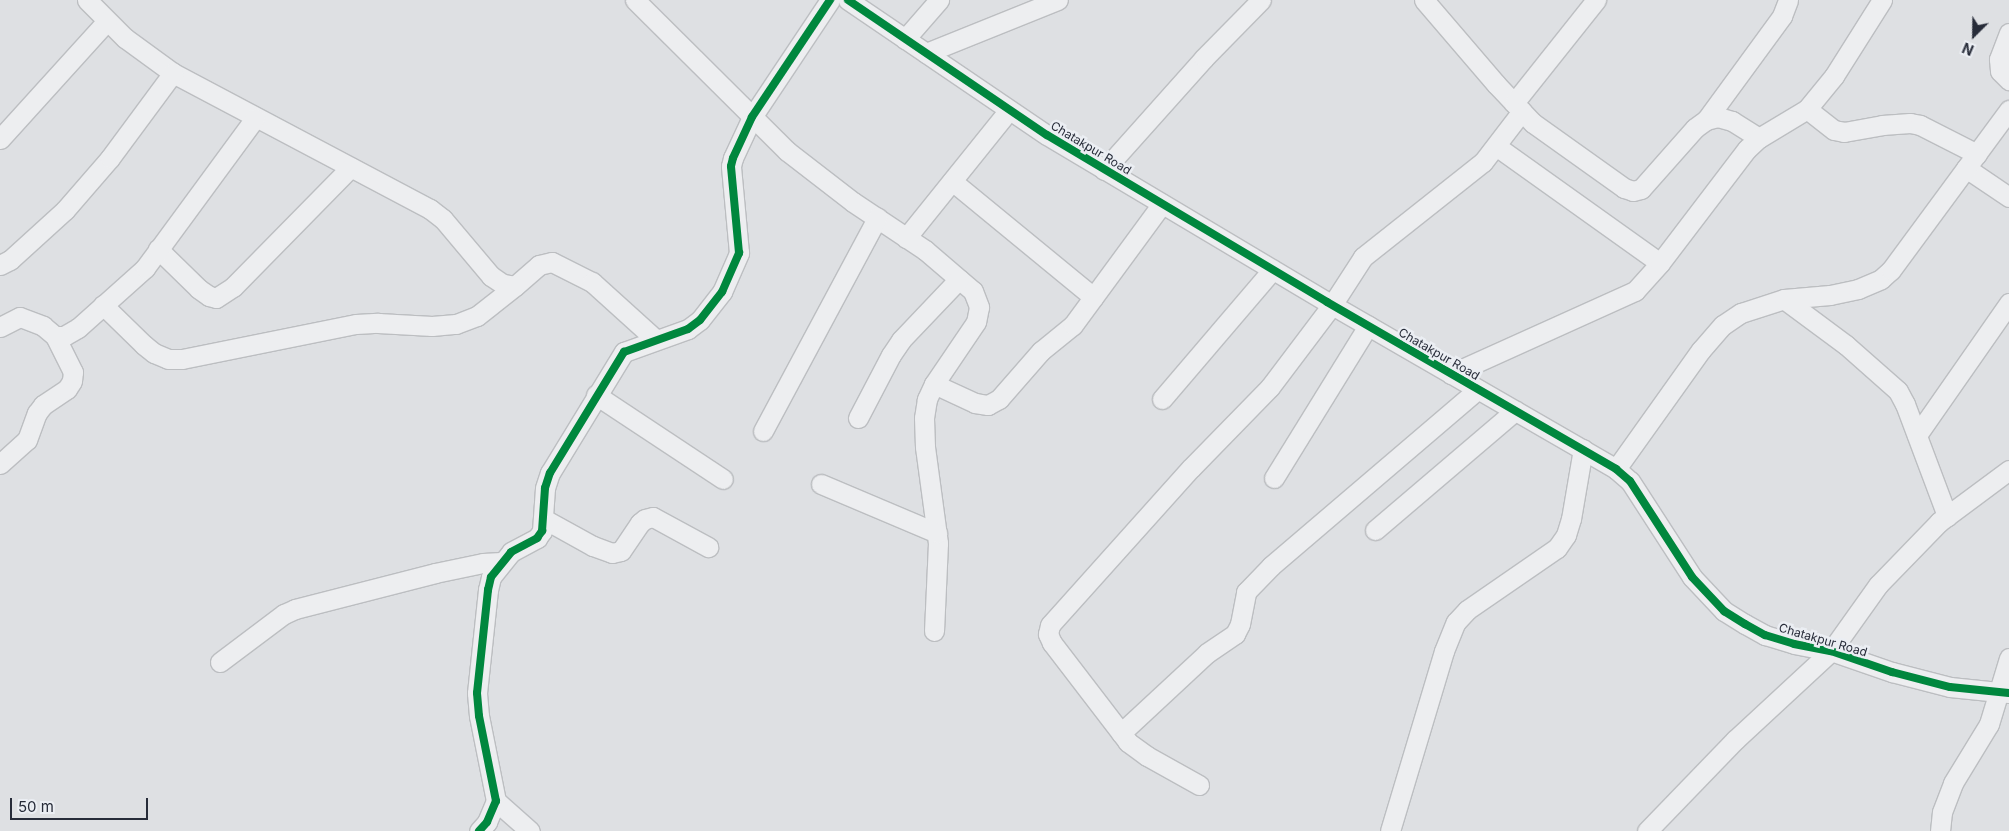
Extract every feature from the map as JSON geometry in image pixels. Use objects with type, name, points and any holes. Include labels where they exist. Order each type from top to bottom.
[{"type":"street","points":[[87,0],[125,38],[172,74],[430,209],[443,219],[491,276],[503,284],[515,286]]},
{"type":"street","points":[[634,0],[787,151],[906,238],[973,292],[979,307],[976,322],[934,384],[927,400],[924,418],[925,447],[937,532],[938,564],[934,631]]},
{"type":"street","points":[[479,831],[487,822],[496,801],[479,716],[477,693],[491,577],[501,562],[511,552],[537,538],[542,531],[545,488],[550,473],[624,352],[655,339],[677,334],[696,324],[729,280],[737,261],[740,246],[731,166],[735,151],[752,117],[830,0]]},
{"type":"street","name":"Chatakpur Road","points":[[848,0],[1047,136],[1272,270],[1616,469],[1630,481],[1692,577],[1724,611],[1765,634],[1794,644],[1831,651],[1892,672],[1950,687],[2003,692]]},
{"type":"street","points":[[905,39],[939,0]]},
{"type":"street","points":[[926,53],[1058,0]]},
{"type":"street","points":[[1104,170],[1204,58],[1261,0]]},
{"type":"street","points":[[1424,0],[1518,107],[1562,145],[1624,188],[1633,191],[1641,189],[1649,182],[1695,128],[1706,120],[1782,16],[1788,0]]},
{"type":"street","points":[[1199,785],[1147,756],[1128,742],[1052,643],[1048,634],[1050,625],[1191,468],[1270,387],[1332,305],[1368,252],[1483,162],[1496,146],[1518,107],[1596,0]]},
{"type":"street","points":[[1451,374],[1635,291],[1660,263],[1747,148],[1759,138],[1807,109],[1834,76],[1882,0]]},
{"type":"street","points":[[0,139],[107,21]]},
{"type":"street","points":[[2009,33],[1999,59],[2000,71],[2009,80]]},
{"type":"street","points":[[0,265],[10,260],[65,210],[110,158],[172,74]]},
{"type":"street","points":[[1807,109],[1834,130],[1844,132],[1882,125],[1910,123],[1920,125],[1971,161],[2009,197]]},
{"type":"street","points":[[906,238],[1009,110]]},
{"type":"street","points":[[1616,469],[1701,350],[1723,325],[1741,313],[1784,299],[1830,295],[1858,288],[1881,279],[1891,270],[2009,110]]},
{"type":"street","points":[[55,336],[64,336],[78,328],[145,268],[255,118]]},
{"type":"street","points":[[1706,120],[1718,118],[1732,121],[1759,138]]},
{"type":"street","points":[[1496,146],[1660,263]]},
{"type":"street","points":[[158,250],[200,289],[209,296],[216,298],[233,287],[351,167]]},
{"type":"street","points":[[952,181],[1093,297]]},
{"type":"street","points":[[934,384],[975,403],[988,405],[999,399],[1041,351],[1073,325],[1162,204]]},
{"type":"street","points":[[763,431],[877,218]]},
{"type":"street","points":[[103,305],[144,346],[154,353],[168,359],[182,359],[356,324],[378,323],[432,326],[456,324],[477,316],[539,265],[552,262],[592,282],[655,339]]},
{"type":"street","points":[[1162,399],[1272,270]]},
{"type":"street","points":[[858,418],[891,355],[901,340],[959,279]]},
{"type":"street","points":[[1784,299],[1846,345],[1898,391],[1917,434],[1947,516]]},
{"type":"street","points":[[1917,434],[2009,302]]},
{"type":"street","points":[[0,327],[20,317],[37,323],[55,336],[73,372],[72,381],[67,389],[43,405],[37,413],[27,440],[0,464]]},
{"type":"street","points":[[1274,478],[1368,326]]},
{"type":"street","points":[[1121,733],[1208,653],[1235,634],[1240,624],[1246,592],[1271,566],[1478,389]]},
{"type":"street","points":[[596,395],[723,479]]},
{"type":"street","points":[[1375,530],[1515,411]]},
{"type":"street","points":[[1390,831],[1444,651],[1456,622],[1467,610],[1557,548],[1566,535],[1571,519],[1583,450]]},
{"type":"street","points":[[1648,831],[1735,740],[1831,651],[1878,584],[1947,516],[2006,476]]},
{"type":"street","points":[[821,484],[937,532]]},
{"type":"street","points":[[544,519],[594,546],[612,553],[621,551],[645,518],[653,517],[708,547]]},
{"type":"street","points":[[220,662],[284,614],[295,609],[435,573],[483,563],[501,562]]},
{"type":"street","points":[[1940,831],[1942,812],[1953,783],[1989,724],[2003,692],[2009,658]]},
{"type":"street","points":[[496,801],[530,831]]},
{"type":"cycle path","points":[[479,831],[487,822],[496,801],[479,716],[477,693],[491,577],[511,552],[537,538],[542,531],[545,488],[550,473],[624,352],[688,329],[700,320],[722,292],[739,253],[731,166],[733,158],[752,117],[830,0]]},
{"type":"cycle path","points":[[848,0],[1047,135],[1327,302],[1616,469],[1630,481],[1692,577],[1724,611],[1745,624],[1765,635],[1794,644],[1831,651],[1892,672],[1950,687],[2009,693]]}]
